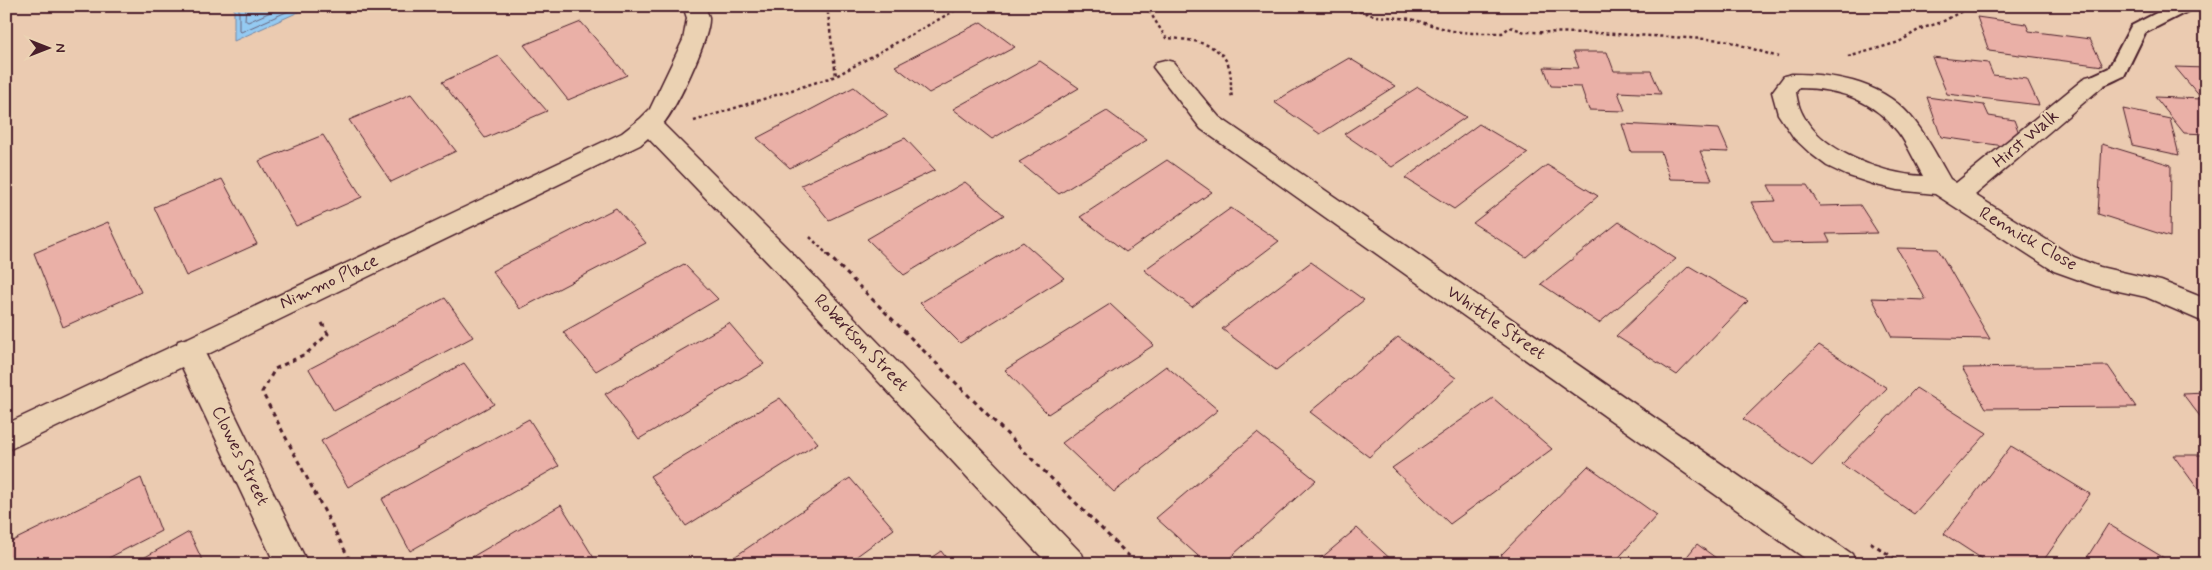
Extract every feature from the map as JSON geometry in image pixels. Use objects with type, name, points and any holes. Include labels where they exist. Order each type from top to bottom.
[{"type":"street","points":[[653,120],[694,40],[698,18],[694,6]]},
{"type":"street","name":"Whittle Street","points":[[1165,67],[1210,123],[1840,564]]},
{"type":"street","name":"Rennick Close","points":[[1949,190],[1907,127],[1878,100],[1856,89],[1819,81],[1792,81],[1784,92],[1789,113],[1813,144],[1845,166],[1857,172],[1900,182],[1949,190],[2064,264],[2096,276],[2151,288],[2206,312]]},
{"type":"street","name":"Hirst Walk","points":[[1949,190],[2094,82]]},
{"type":"street","name":"Nimmo Place","points":[[6,438],[188,349],[631,139],[653,120]]},
{"type":"street","name":"Robertson Street","points":[[653,120],[783,261],[1070,564]]},
{"type":"street","name":"Clowes Street","points":[[188,349],[292,564]]},
{"type":"lane","points":[[2094,82],[2117,72],[2137,30],[2184,6]]},
{"type":"path","points":[[827,6],[836,76]]},
{"type":"path","points":[[694,121],[836,76],[962,6]]},
{"type":"path","points":[[1269,6],[1358,11],[1376,16],[1411,19],[1452,31],[1472,33],[1502,33],[1510,27],[1524,32],[1596,33],[1725,40],[1783,58]]},
{"type":"path","points":[[1841,59],[1899,42],[1920,29],[1942,22],[1971,6]]},
{"type":"path","points":[[653,120],[688,115],[701,128]]},
{"type":"path","points":[[806,234],[1137,564]]},
{"type":"path","points":[[304,294],[328,334],[307,354],[275,369],[262,392],[352,564]]},
{"type":"water","points":[[234,6],[312,6],[234,41]]},
{"type":"building","points":[[1977,17],[2026,24],[2029,31],[2090,39],[2103,66],[1989,51]]},
{"type":"building","points":[[581,22],[627,75],[568,100],[524,45]]},
{"type":"building","points":[[981,22],[1015,47],[929,93],[895,66]]},
{"type":"building","points":[[1573,52],[1607,52],[1614,71],[1651,71],[1661,94],[1618,92],[1625,111],[1589,110],[1581,87],[1551,86],[1544,67],[1579,68]]},
{"type":"building","points":[[499,56],[547,111],[485,138],[442,82]]},
{"type":"building","points":[[1932,57],[1988,63],[1993,75],[2027,79],[2039,105],[1947,94]]},
{"type":"building","points":[[1349,58],[1395,86],[1320,134],[1274,102]]},
{"type":"building","points":[[1040,61],[1079,88],[992,139],[953,109]]},
{"type":"building","points":[[2175,67],[2206,68],[2206,134],[2184,133],[2155,97],[2202,99]]},
{"type":"building","points":[[854,87],[888,115],[790,168],[757,138]]},
{"type":"building","points":[[1418,87],[1466,117],[1392,167],[1344,134]]},
{"type":"building","points":[[411,94],[456,151],[391,182],[349,120]]},
{"type":"building","points":[[1927,97],[1984,105],[1989,116],[2014,120],[2025,149],[1941,137]]},
{"type":"building","points":[[2123,109],[2170,119],[2179,155],[2132,145]]},
{"type":"building","points":[[1107,111],[1147,140],[1059,194],[1019,162]]},
{"type":"building","points":[[1479,124],[1528,153],[1454,209],[1405,178]]},
{"type":"building","points":[[1622,124],[1719,129],[1729,152],[1700,151],[1712,180],[1670,179],[1661,152],[1631,152]]},
{"type":"building","points":[[323,135],[362,197],[296,226],[259,161]]},
{"type":"building","points":[[905,138],[935,170],[829,220],[801,185]]},
{"type":"building","points":[[2102,144],[2171,165],[2170,237],[2098,214]]},
{"type":"building","points":[[1167,160],[1212,192],[1126,252],[1080,217]]},
{"type":"building","points":[[1547,165],[1598,196],[1526,257],[1473,223]]},
{"type":"building","points":[[222,179],[257,244],[186,276],[154,207]]},
{"type":"building","points":[[965,182],[1004,215],[904,275],[867,239]]},
{"type":"building","points":[[1768,185],[1807,185],[1820,206],[1860,205],[1878,233],[1826,234],[1830,242],[1773,243],[1751,202],[1776,201]]},
{"type":"building","points":[[616,208],[646,243],[520,309],[492,271]]},
{"type":"building","points":[[1231,208],[1279,241],[1192,307],[1144,270]]},
{"type":"building","points":[[108,222],[141,292],[63,327],[34,253]]},
{"type":"building","points":[[1619,222],[1676,259],[1599,323],[1541,284]]},
{"type":"building","points":[[1023,242],[1064,278],[960,343],[920,303]]},
{"type":"building","points":[[1897,248],[1938,249],[1990,339],[1892,337],[1872,298],[1926,300]]},
{"type":"building","points":[[1311,262],[1364,300],[1276,370],[1222,329]]},
{"type":"building","points":[[684,264],[718,299],[596,371],[563,332]]},
{"type":"building","points":[[1689,266],[1748,301],[1677,375],[1616,336]]},
{"type":"building","points":[[445,298],[473,337],[334,411],[309,369]]},
{"type":"building","points":[[1110,304],[1154,345],[1048,414],[1005,370]]},
{"type":"building","points":[[729,323],[764,364],[639,439],[605,394]]},
{"type":"building","points":[[1398,337],[1456,378],[1369,457],[1310,412]]},
{"type":"building","points":[[1819,345],[1887,388],[1812,466],[1743,419]]},
{"type":"building","points":[[464,363],[494,404],[348,487],[321,441]]},
{"type":"building","points":[[1166,366],[1218,410],[1114,492],[1062,443]]},
{"type":"building","points":[[2108,366],[2136,407],[1986,408],[1962,368]]},
{"type":"building","points":[[1916,388],[1987,433],[1914,514],[1842,464]]},
{"type":"building","points":[[2206,392],[2206,424],[2182,393]]},
{"type":"building","points":[[780,398],[818,443],[686,526],[650,476]]},
{"type":"building","points":[[1493,398],[1552,449],[1450,524],[1392,468]]},
{"type":"building","points":[[529,419],[559,466],[410,551],[382,499]]},
{"type":"building","points":[[1257,433],[1316,480],[1223,564],[1207,564],[1156,518]]},
{"type":"building","points":[[2011,446],[2090,494],[2041,564],[1990,564],[1944,534]]},
{"type":"building","points":[[2173,455],[2206,455],[2206,500]]},
{"type":"building","points":[[1588,466],[1657,515],[1613,564],[1512,564],[1501,555]]},
{"type":"building","points":[[141,478],[161,531],[97,564],[6,564],[6,544]]},
{"type":"building","points":[[850,478],[894,529],[846,564],[724,564]]},
{"type":"building","points":[[561,505],[594,558],[585,564],[460,564]]},
{"type":"building","points":[[2108,524],[2174,564],[2083,564]]},
{"type":"building","points":[[1357,528],[1396,564],[1314,564]]},
{"type":"building","points":[[189,532],[204,564],[133,564]]},
{"type":"building","points":[[1697,544],[1724,564],[1681,564]]},
{"type":"building","points":[[941,551],[951,564],[922,564]]}]
